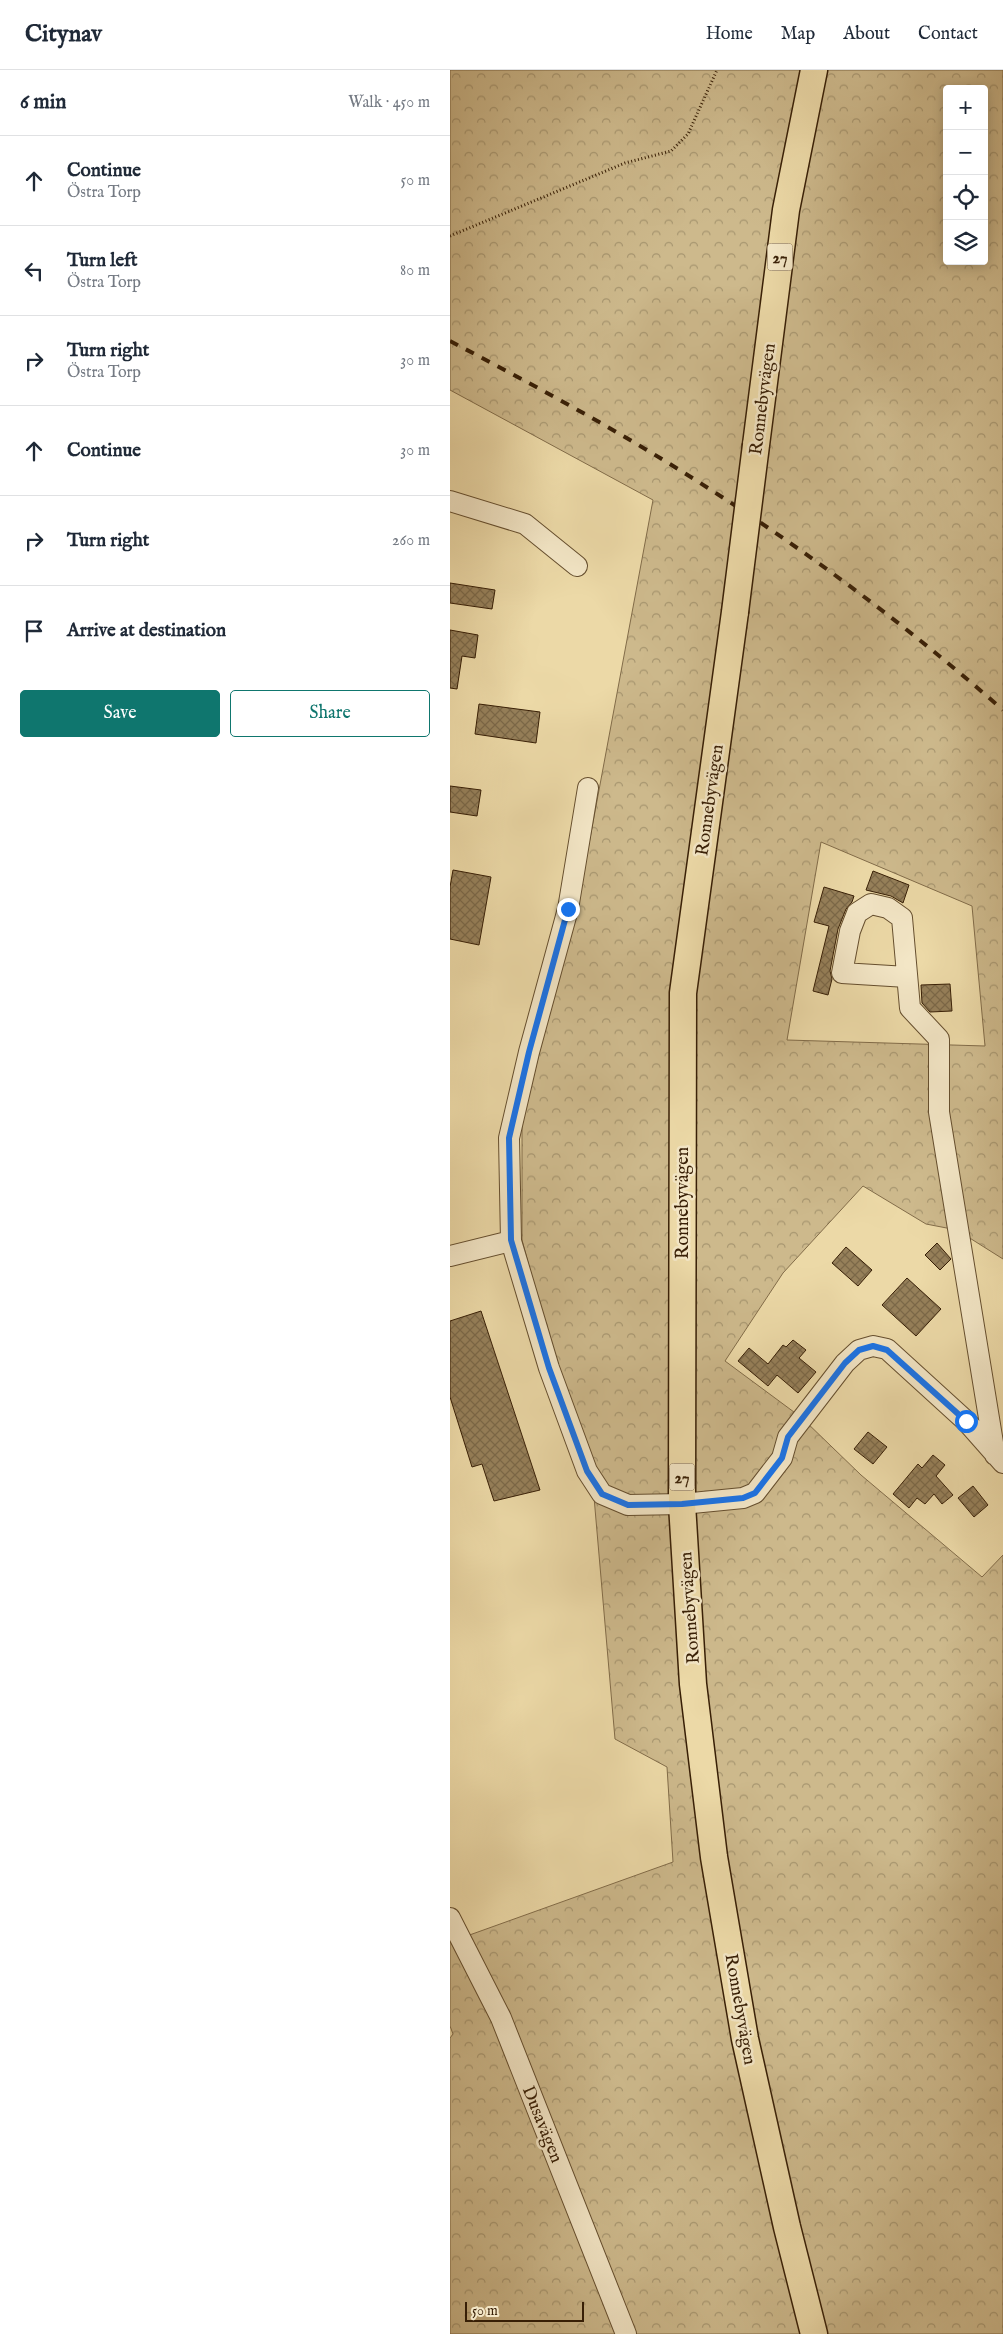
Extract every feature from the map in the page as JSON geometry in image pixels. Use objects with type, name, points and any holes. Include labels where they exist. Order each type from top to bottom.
[{"type":"main road","name":"Ronnebyvägen","points":[[814,70],[786,210],[735,612],[683,993],[682,1504],[693,1684],[714,1857],[744,2039],[787,2227],[814,2334]]},
{"type":"street","points":[[450,501],[525,524],[577,566]]},
{"type":"street","points":[[588,788],[568,909],[529,1052],[509,1138],[511,1240],[549,1368],[587,1471],[602,1494],[628,1505],[682,1504],[743,1498],[755,1493],[782,1458],[788,1437],[845,1363],[859,1350],[873,1346],[887,1350],[966,1421],[999,1459]]},
{"type":"street","points":[[907,977],[910,1008],[939,1039],[939,1112],[999,1459]]},
{"type":"street","points":[[450,1256],[511,1240]]},
{"type":"street","name":"Dusavägen","points":[[450,1918],[501,2018],[626,2334]]},
{"type":"path","points":[[450,236],[625,163],[671,152],[688,134],[718,70]]},
{"type":"green space","points":[[450,70],[1003,70],[1003,1259],[957,1230],[926,1224],[863,1186],[783,1273],[725,1361],[802,1418],[861,1475],[982,1577],[1003,1555],[1003,2334],[450,2334],[450,2038],[453,2034],[450,2026],[450,1942],[673,1862],[667,1767],[615,1739],[594,1497],[522,1240],[522,1123],[583,876],[653,500],[450,390]],"holes":[[[821,842],[972,906],[985,1046],[787,1040]]]},
{"type":"building","points":[[450,583],[495,590],[492,609],[450,603]]},
{"type":"building","points":[[450,630],[478,635],[475,658],[462,656],[457,689],[450,688]]},
{"type":"building","points":[[479,704],[540,712],[536,743],[475,734]]},
{"type":"building","points":[[450,786],[481,790],[477,816],[450,812]]},
{"type":"building","points":[[453,870],[491,877],[479,945],[450,939],[450,887]]},
{"type":"building","points":[[873,871],[909,885],[903,903],[891,896],[866,890]]},
{"type":"building","points":[[824,887],[854,896],[846,909],[838,929],[830,971],[832,979],[828,995],[813,991],[829,926],[814,922]]},
{"type":"building","points":[[950,984],[952,1011],[930,1012],[922,1003],[921,985]]},
{"type":"building","points":[[937,1243],[951,1259],[940,1270],[925,1255]]},
{"type":"building","points":[[846,1247],[872,1270],[858,1286],[832,1263]]},
{"type":"building","points":[[907,1278],[941,1309],[916,1336],[882,1305]]},
{"type":"building","points":[[481,1311],[540,1490],[494,1501],[482,1464],[472,1467],[450,1397],[450,1321]]},
{"type":"building","points":[[793,1340],[806,1350],[799,1358],[816,1372],[798,1393],[777,1375],[768,1386],[738,1361],[749,1348],[768,1364],[783,1345],[786,1347]]},
{"type":"building","points":[[868,1432],[887,1447],[873,1464],[854,1449]]},
{"type":"building","points":[[933,1455],[945,1465],[936,1476],[953,1495],[942,1504],[934,1494],[925,1504],[917,1498],[909,1508],[893,1494],[918,1464],[922,1468]]},
{"type":"building","points":[[973,1486],[988,1505],[974,1517],[958,1498]]},
{"type":"railway","points":[[450,341],[612,429],[753,518],[796,547],[881,610],[1003,710]]},
{"type":"route","points":[[568,909],[529,1052],[509,1138],[511,1240],[549,1368],[587,1471],[602,1494],[628,1505],[682,1504],[743,1498],[755,1493],[782,1458],[788,1437],[845,1363],[859,1350],[873,1346],[887,1350],[966,1421]]}]
